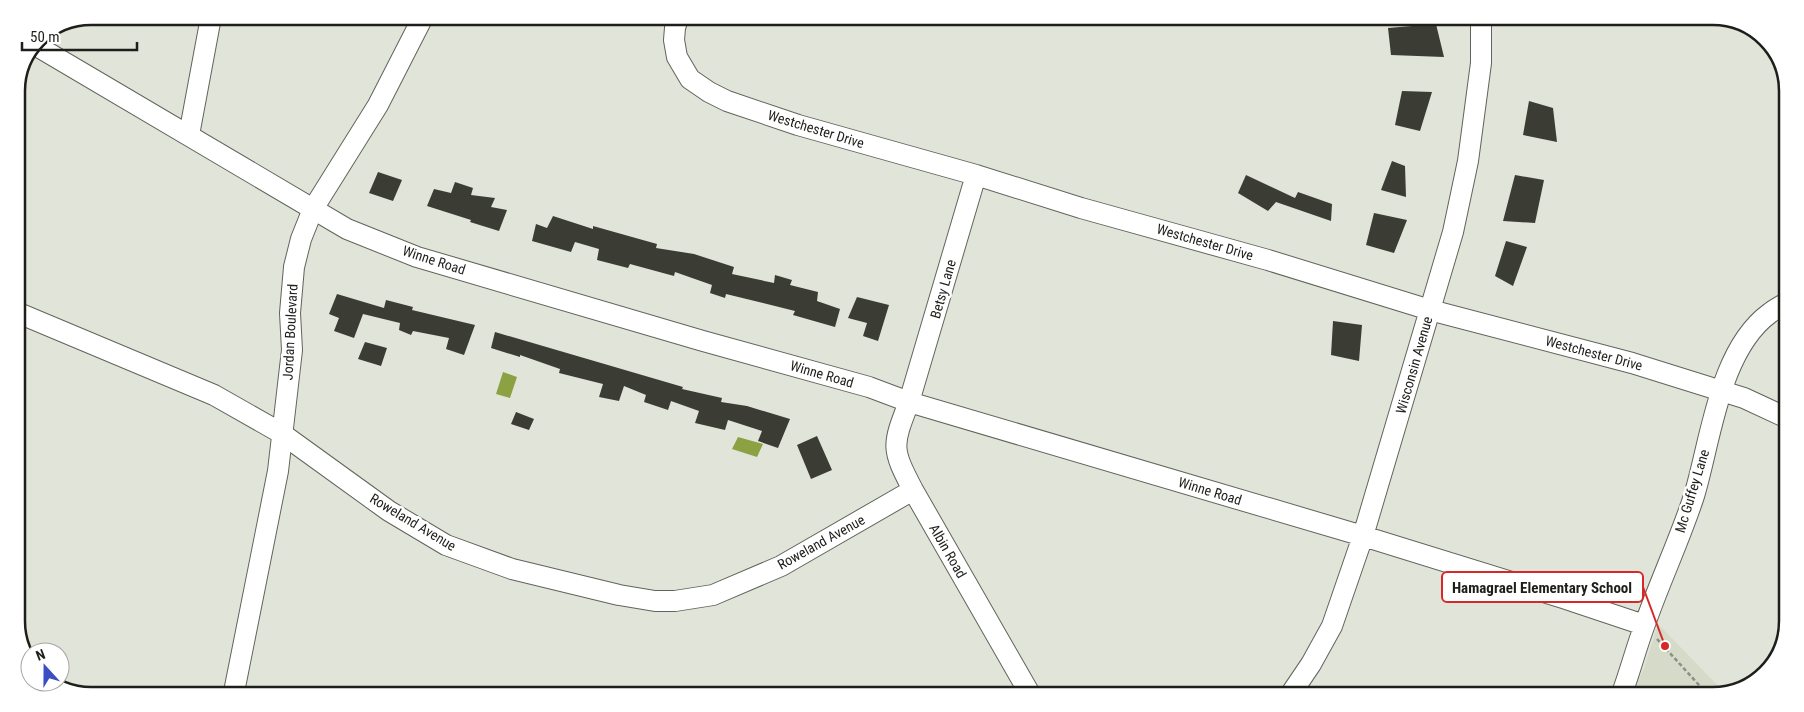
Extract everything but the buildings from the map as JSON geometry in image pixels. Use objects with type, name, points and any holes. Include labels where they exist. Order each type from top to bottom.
[{"type":"street","points":[[189,135],[209,25]]},
{"type":"street","name":"Jordan Boulevard","points":[[238,686],[278,471],[292,350],[290,313],[294,267],[301,239],[313,209],[378,105],[419,25]]},
{"type":"street","name":"Westchester Drive","points":[[676,25],[674,40],[678,57],[690,79],[727,101],[798,125],[976,175],[1081,208],[1268,260],[1430,310],[1632,363],[1744,398],[1779,414]]},
{"type":"street","name":"Wisconsin Avenue","points":[[1295,687],[1311,664],[1332,626],[1363,536],[1453,232],[1468,161],[1481,63],[1481,25]]},
{"type":"street","name":"Winne Road","points":[[41,48],[347,229],[417,257],[703,341],[869,387],[909,402],[1363,536],[1644,625]]},
{"type":"street","name":"Betsy Lane","points":[[909,402],[976,175]]},
{"type":"street","name":"Mc Guffey Lane","points":[[1624,687],[1644,625],[1694,496],[1720,391],[1740,348],[1754,328],[1769,313],[1779,307]]},
{"type":"street","name":"Roweland Avenue","points":[[25,316],[214,395],[281,433],[389,511],[446,545],[512,569],[619,595],[655,601],[675,601],[713,596],[780,566],[914,490]]},
{"type":"street","name":"Albin Road","points":[[909,402],[895,448],[900,464],[1026,687]]},
{"type":"path","points":[[1644,625],[1701,687]]},
{"type":"shaded area","points":[[503,372],[517,377],[510,398],[496,394]]},
{"type":"shaded area","points":[[738,437],[763,444],[757,457],[732,449]]},
{"type":"shaded area","points":[[1658,624],[1718,686],[1635,687],[1644,668]]},
{"type":"place","name":"Hamagrael Elementary School","points":[[1665,646]]}]
